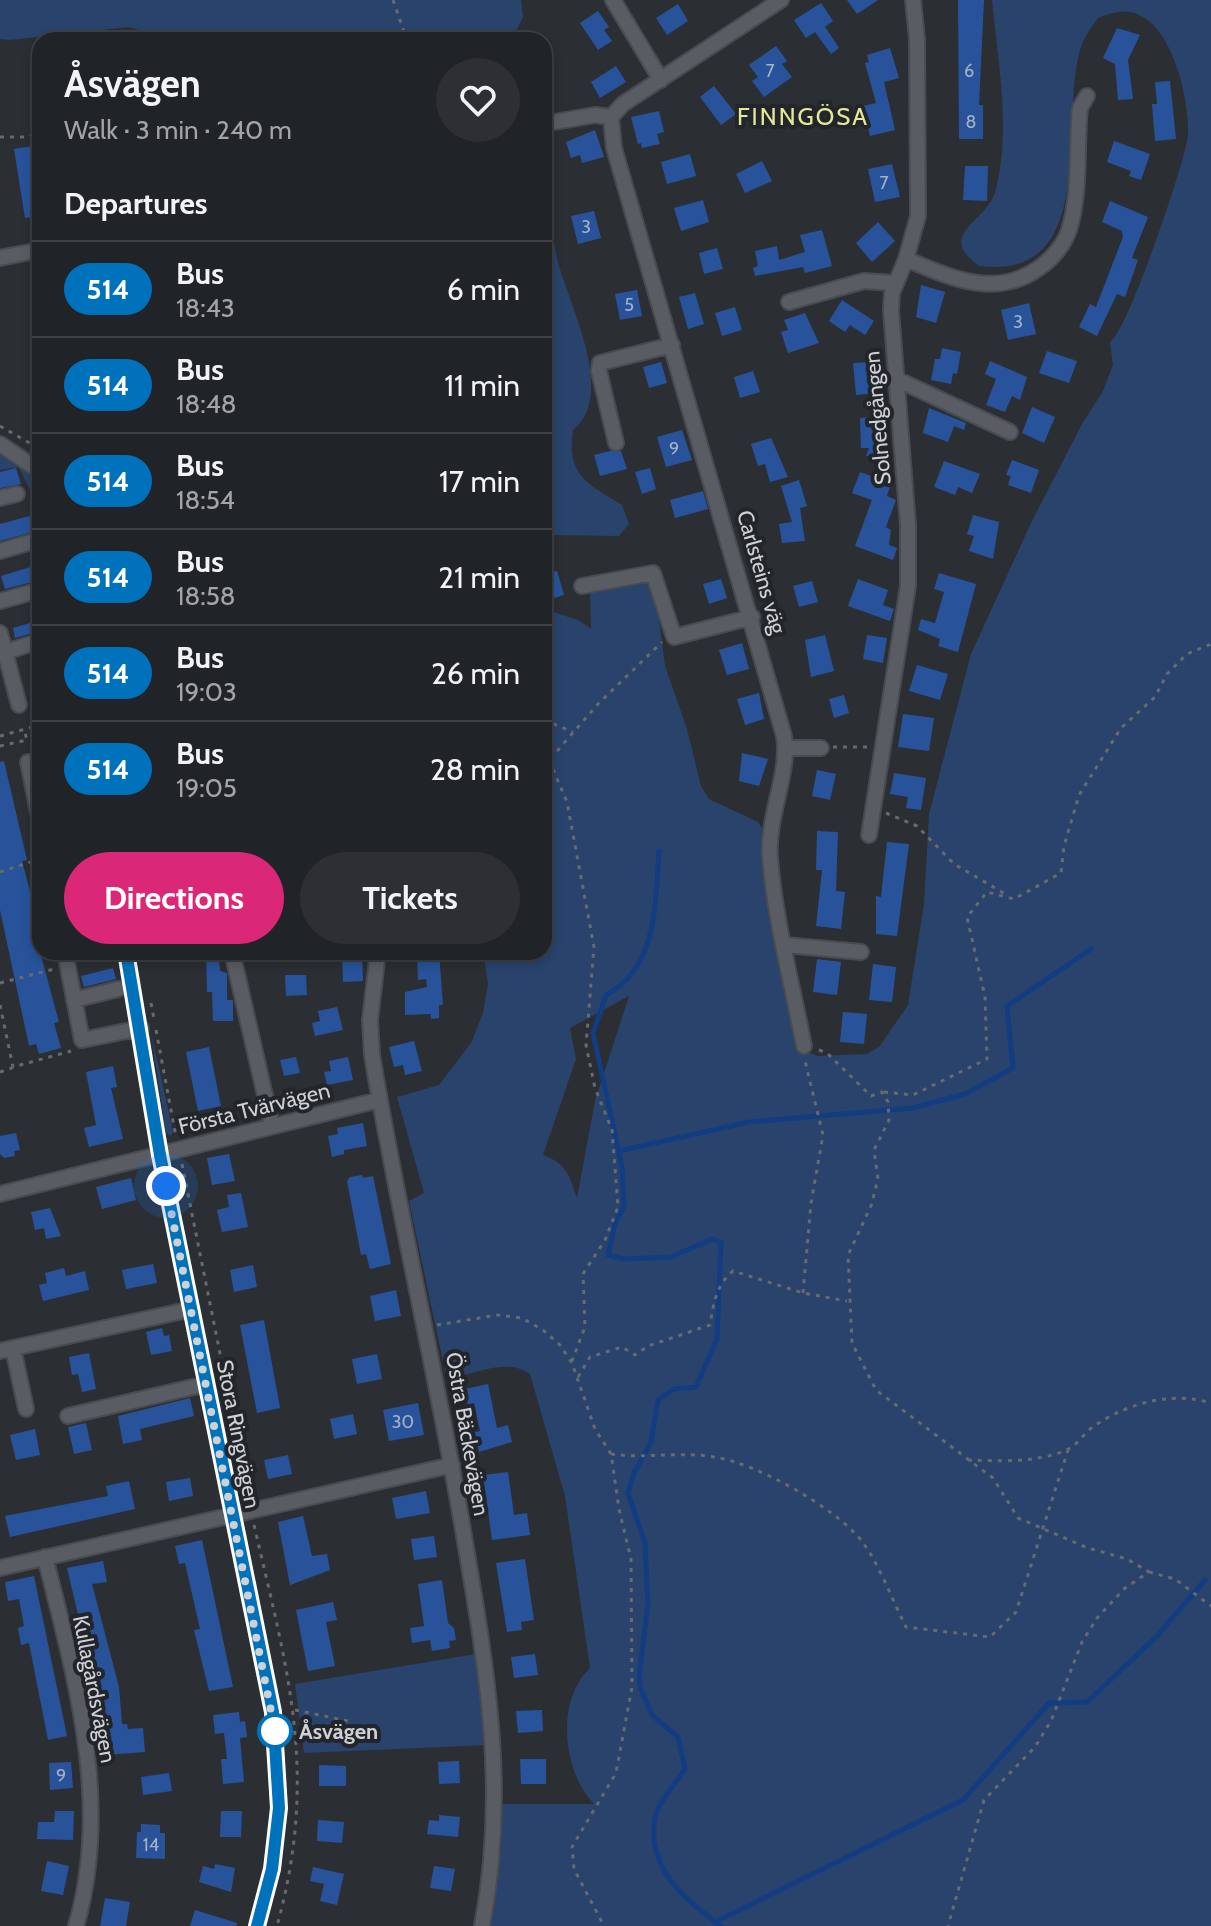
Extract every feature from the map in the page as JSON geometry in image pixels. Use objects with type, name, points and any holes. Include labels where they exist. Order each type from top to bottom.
[{"type":"street","points":[[613,0],[661,80]]},
{"type":"street","points":[[554,122],[595,115],[611,117],[623,104],[781,0]]},
{"type":"street","name":"Solnedgången","points":[[869,835],[908,586],[908,525],[891,310],[895,283],[916,225],[917,39],[913,0]]},
{"type":"street","points":[[906,259],[941,274],[999,286],[1047,263],[1069,228],[1079,120],[1087,96]]},
{"type":"street","name":"Carlsteins väg","points":[[611,117],[614,148],[752,617],[786,748],[771,813],[770,858],[804,1046]]},
{"type":"street","points":[[0,258],[32,252]]},
{"type":"street","points":[[789,302],[864,281],[895,283]]},
{"type":"street","points":[[616,443],[599,371],[600,363],[672,345]]},
{"type":"street","points":[[894,378],[1010,432]]},
{"type":"street","points":[[0,444],[32,466]]},
{"type":"street","points":[[0,498],[17,494]]},
{"type":"street","points":[[0,551],[32,542]]},
{"type":"street","points":[[582,586],[653,573],[674,637],[752,617]]},
{"type":"street","points":[[0,601],[32,592]]},
{"type":"street","points":[[0,633],[19,705]]},
{"type":"street","points":[[5,652],[32,644]]},
{"type":"street","points":[[786,748],[821,748]]},
{"type":"street","points":[[28,762],[32,780]]},
{"type":"street","points":[[785,945],[861,952]]},
{"type":"street","points":[[67,960],[82,1040],[141,1028]]},
{"type":"street","name":"Stora Ringvägen","points":[[128,960],[160,1155],[269,1692],[279,1763],[276,1839],[257,1926]]},
{"type":"street","points":[[234,960],[272,1126]]},
{"type":"street","name":"Östra Bäckevägen","points":[[377,960],[370,1037],[379,1100],[452,1465],[494,1729],[494,1835],[482,1926]]},
{"type":"street","points":[[74,1000],[118,989]]},
{"type":"street","name":"Första Tvärvägen","points":[[0,1194],[379,1100]]},
{"type":"street","points":[[26,1409],[6,1349],[192,1309]]},
{"type":"street","points":[[68,1416],[206,1384]]},
{"type":"street","points":[[0,1568],[452,1465]]},
{"type":"street","name":"Kullagårdsvägen","points":[[45,1557],[87,1749],[91,1825],[76,1926]]},
{"type":"path","points":[[393,0],[404,32]]},
{"type":"path","points":[[0,137],[32,136]]},
{"type":"path","points":[[0,426],[32,444]]},
{"type":"path","points":[[803,1293],[811,1203],[823,1135],[806,1072],[804,1046],[827,1053],[871,1096],[882,1092],[913,1095],[987,1059],[985,997],[967,917],[987,892],[1014,899],[1061,873],[1064,846],[1079,795],[1121,728],[1155,697],[1167,674],[1187,654],[1211,644]]},
{"type":"path","points":[[552,756],[654,647]]},
{"type":"path","points":[[552,723],[573,732]]},
{"type":"path","points":[[0,736],[32,727]]},
{"type":"path","points":[[0,746],[27,740],[24,729]]},
{"type":"path","points":[[842,747],[859,746]]},
{"type":"path","points":[[552,767],[567,802],[594,947],[586,1045],[595,1088],[612,1130],[618,1207],[605,1240],[583,1274],[585,1327],[572,1363]]},
{"type":"path","points":[[872,807],[917,826],[954,864],[1014,899]]},
{"type":"path","points":[[0,872],[32,862]]},
{"type":"path","points":[[0,983],[56,960]]},
{"type":"path","points":[[150,998],[179,1150]]},
{"type":"path","points":[[0,1005],[13,1067]]},
{"type":"path","points":[[0,1036],[6,1035]]},
{"type":"path","points":[[0,1072],[83,1047],[82,1040]]},
{"type":"path","points":[[882,1092],[888,1102],[889,1120],[874,1150],[878,1179],[871,1206],[848,1255],[847,1301],[852,1343],[876,1390],[993,1478],[1018,1518],[1088,1548],[1127,1559],[1149,1572],[1175,1579],[1211,1606]]},
{"type":"path","points":[[578,1377],[590,1357],[622,1347],[635,1355],[648,1346],[710,1325],[714,1301],[723,1279],[733,1271],[803,1293],[847,1301]]},
{"type":"path","points":[[426,1327],[464,1318],[497,1315],[522,1318],[560,1345],[572,1363],[595,1429],[611,1454],[619,1509],[631,1559],[632,1687],[616,1773],[572,1847],[574,1869],[604,1926]]},
{"type":"path","points":[[611,1454],[639,1458],[674,1452],[719,1457],[789,1486],[823,1506],[861,1541],[906,1627],[990,1637],[1016,1612],[1068,1450],[1094,1426],[1159,1398],[1190,1396],[1211,1403]]},
{"type":"path","points":[[968,1460],[1002,1461],[1068,1450]]},
{"type":"path","points":[[948,1926],[984,1800],[1035,1747],[1051,1721],[1066,1679],[1097,1618],[1125,1588],[1149,1572]]},
{"type":"path","points":[[294,1710],[353,1722]]},
{"type":"shaded area","points":[[0,0],[521,0],[523,17],[516,32],[146,32],[129,27],[83,32],[32,32],[32,38],[0,39]]},
{"type":"shaded area","points":[[992,0],[1211,0],[1211,1926],[489,1926],[501,1847],[502,1804],[594,1804],[575,1774],[567,1736],[572,1699],[579,1682],[590,1668],[565,1496],[530,1374],[521,1369],[500,1367],[447,1380],[409,1201],[424,1193],[397,1097],[439,1085],[471,1043],[483,1013],[488,984],[484,960],[552,960],[552,760],[555,756],[552,751],[552,612],[578,620],[591,629],[590,589],[647,576],[655,589],[665,666],[687,729],[701,786],[709,799],[758,822],[762,828],[797,1048],[818,1056],[867,1054],[879,1047],[908,1005],[924,904],[929,814],[971,654],[1031,523],[1082,424],[1103,391],[1113,365],[1110,342],[1129,310],[1141,280],[1188,136],[1183,87],[1162,35],[1151,23],[1134,13],[1118,12],[1098,18],[1080,50],[1067,191],[1059,223],[1043,249],[1017,264],[979,266],[966,255],[962,236],[984,211],[996,189],[1003,142],[1000,71]],"holes":[[[629,996],[595,1101],[577,1198],[566,1171],[543,1155],[576,1059],[570,1028]]]},
{"type":"shaded area","points":[[552,230],[558,262],[586,349],[590,373],[591,395],[585,414],[573,430],[573,458],[582,477],[622,505],[629,524],[619,536],[552,535]]},
{"type":"shaded area","points":[[0,449],[32,472],[32,494],[19,467],[0,470]]},
{"type":"shaded area","points":[[151,1032],[173,1132],[171,1136],[166,1133]]},
{"type":"shaded area","points":[[476,1654],[487,1745],[304,1753],[295,1684]]},
{"type":"building","points":[[847,0],[878,0],[857,14]]},
{"type":"building","points":[[958,0],[984,0],[979,105],[983,105],[983,139],[959,139]]},
{"type":"building","points":[[821,3],[833,21],[825,27],[839,48],[831,54],[815,32],[806,38],[794,20]]},
{"type":"building","points":[[678,4],[688,21],[667,35],[656,18]]},
{"type":"building","points":[[598,11],[609,27],[604,30],[612,41],[598,50],[580,23]]},
{"type":"building","points":[[1117,28],[1140,35],[1128,60],[1133,99],[1118,100],[1115,64],[1103,58]]},
{"type":"building","points":[[776,46],[787,61],[782,64],[792,77],[764,97],[752,81],[758,77],[749,65]]},
{"type":"building","points":[[890,48],[899,78],[884,82],[895,130],[870,136],[863,106],[876,103],[865,63],[869,62],[867,55]]},
{"type":"building","points":[[616,66],[626,82],[600,98],[591,82]]},
{"type":"building","points":[[1170,81],[1176,139],[1155,141],[1152,104],[1157,104],[1155,82]]},
{"type":"building","points":[[714,86],[736,114],[721,125],[700,97]]},
{"type":"building","points":[[659,111],[664,132],[657,134],[660,144],[642,148],[641,143],[638,144],[631,117]]},
{"type":"building","points":[[595,130],[604,157],[582,163],[580,155],[571,158],[566,142]]},
{"type":"building","points":[[1114,141],[1150,154],[1141,180],[1129,176],[1131,171],[1107,162]]},
{"type":"building","points":[[32,146],[32,217],[25,218],[14,149]]},
{"type":"building","points":[[690,154],[696,176],[667,184],[661,162]]},
{"type":"building","points":[[762,161],[772,181],[745,193],[736,174]]},
{"type":"building","points":[[892,164],[900,197],[875,202],[868,169]]},
{"type":"building","points":[[965,166],[988,166],[987,201],[963,200]]},
{"type":"building","points":[[703,200],[709,222],[681,231],[674,208]]},
{"type":"building","points":[[1110,201],[1148,217],[1132,258],[1138,260],[1125,297],[1117,294],[1097,336],[1079,327],[1090,304],[1096,307],[1123,237],[1122,231],[1102,222]]},
{"type":"building","points":[[594,211],[601,238],[578,244],[571,216]]},
{"type":"building","points":[[878,222],[895,241],[872,262],[856,243]]},
{"type":"building","points":[[822,230],[832,266],[805,273],[803,267],[755,276],[753,268],[758,266],[755,251],[777,246],[779,260],[805,252],[800,235]]},
{"type":"building","points":[[717,248],[723,269],[704,274],[699,253]]},
{"type":"building","points":[[921,285],[945,292],[936,323],[916,317]]},
{"type":"building","points":[[637,290],[642,316],[620,320],[615,294]]},
{"type":"building","points":[[695,293],[704,324],[688,329],[679,297]]},
{"type":"building","points":[[842,300],[874,321],[865,335],[850,325],[845,332],[829,321]]},
{"type":"building","points":[[1029,303],[1036,334],[1008,340],[1001,310]]},
{"type":"building","points":[[735,307],[742,330],[722,336],[715,313]]},
{"type":"building","points":[[805,313],[819,343],[788,353],[781,332],[788,330],[784,320]]},
{"type":"building","points":[[942,348],[961,352],[957,374],[953,373],[951,384],[931,380],[935,359],[940,359]]},
{"type":"building","points":[[1047,351],[1077,361],[1069,383],[1039,373]]},
{"type":"building","points":[[990,361],[1027,377],[1020,400],[1012,396],[1005,412],[986,405],[996,379],[985,374]]},
{"type":"building","points":[[661,362],[667,383],[649,388],[643,367]]},
{"type":"building","points":[[874,362],[877,393],[856,395],[853,363]]},
{"type":"building","points":[[753,371],[760,392],[740,398],[734,377]]},
{"type":"building","points":[[1032,407],[1055,417],[1044,443],[1022,433]]},
{"type":"building","points":[[929,408],[966,423],[964,430],[954,426],[948,442],[923,433]]},
{"type":"building","points":[[880,416],[882,442],[887,442],[887,455],[866,456],[869,448],[861,448],[860,418]]},
{"type":"building","points":[[682,430],[692,460],[666,467],[657,437]]},
{"type":"building","points":[[771,438],[788,477],[770,482],[765,464],[758,466],[751,444]]},
{"type":"building","points":[[621,451],[627,469],[600,476],[594,455]]},
{"type":"building","points":[[1012,460],[1039,470],[1031,493],[1008,485],[1011,476],[1006,475]]},
{"type":"building","points":[[944,461],[980,474],[972,493],[958,487],[955,495],[934,487]]},
{"type":"building","points":[[16,468],[21,484],[0,488],[0,472]]},
{"type":"building","points":[[650,468],[656,489],[642,494],[635,472]]},
{"type":"building","points":[[860,472],[891,483],[887,496],[896,500],[886,527],[891,530],[889,545],[897,548],[893,560],[855,546],[872,500],[852,493]]},
{"type":"building","points":[[799,480],[807,506],[800,508],[805,541],[782,543],[779,524],[792,522],[781,486]]},
{"type":"building","points":[[703,491],[708,509],[675,518],[670,500]]},
{"type":"building","points":[[32,515],[32,532],[0,541],[0,524]]},
{"type":"building","points":[[973,515],[999,522],[993,559],[969,551],[974,536],[967,534]]},
{"type":"building","points":[[32,566],[32,582],[5,589],[1,576]]},
{"type":"building","points":[[557,571],[564,595],[552,599],[552,572]]},
{"type":"building","points":[[939,573],[976,584],[958,652],[938,646],[940,639],[918,630],[921,619],[935,623],[944,592],[934,589]]},
{"type":"building","points":[[721,579],[727,598],[709,604],[703,584]]},
{"type":"building","points":[[858,579],[888,590],[883,605],[894,609],[890,621],[848,606]]},
{"type":"building","points":[[812,581],[818,602],[799,607],[793,586]]},
{"type":"building","points":[[32,622],[32,633],[15,638],[13,628]]},
{"type":"building","points":[[825,635],[834,671],[811,677],[805,640]]},
{"type":"building","points":[[867,635],[887,638],[883,663],[863,659]]},
{"type":"building","points":[[742,643],[749,669],[727,675],[719,650]]},
{"type":"building","points":[[917,665],[948,674],[940,700],[909,691]]},
{"type":"building","points":[[759,693],[764,719],[745,725],[737,699]]},
{"type":"building","points":[[844,695],[849,713],[834,718],[829,699]]},
{"type":"building","points":[[903,714],[934,718],[929,751],[898,747]]},
{"type":"building","points":[[742,753],[768,759],[759,786],[739,781]]},
{"type":"building","points":[[4,761],[27,860],[22,861],[32,898],[32,960],[42,960],[59,1022],[54,1023],[61,1048],[39,1054],[36,1044],[29,1046],[0,910],[0,762]]},
{"type":"building","points":[[817,770],[836,774],[830,800],[812,796]]},
{"type":"building","points":[[894,773],[926,778],[921,810],[906,808],[908,797],[890,794]]},
{"type":"building","points":[[817,831],[838,832],[836,891],[845,892],[841,929],[816,926],[822,870],[816,870]]},
{"type":"building","points":[[887,842],[909,844],[897,936],[876,934],[876,896],[881,897]]},
{"type":"building","points":[[817,959],[841,962],[837,995],[813,992]]},
{"type":"building","points":[[206,960],[219,960],[220,971],[227,973],[227,1000],[233,1000],[233,1021],[213,1021],[212,992],[207,992]]},
{"type":"building","points":[[342,960],[362,960],[363,981],[343,982]]},
{"type":"building","points":[[417,960],[440,960],[443,1005],[439,1005],[439,1018],[431,1019],[430,1011],[430,1014],[405,1015],[405,992],[427,987],[426,979],[418,980]]},
{"type":"building","points":[[873,964],[896,967],[892,1002],[869,1000]]},
{"type":"building","points":[[113,968],[116,979],[84,987],[81,976]]},
{"type":"building","points":[[285,975],[306,975],[307,995],[286,996]]},
{"type":"building","points":[[337,1007],[343,1030],[315,1036],[312,1023],[320,1021],[318,1011]]},
{"type":"building","points":[[843,1012],[867,1014],[864,1044],[840,1042]]},
{"type":"building","points":[[414,1041],[422,1071],[405,1075],[403,1065],[394,1067],[389,1047]]},
{"type":"building","points":[[209,1047],[221,1106],[198,1111],[186,1052]]},
{"type":"building","points":[[296,1057],[300,1073],[284,1076],[280,1060]]},
{"type":"building","points":[[348,1057],[353,1080],[327,1085],[324,1072],[331,1071],[329,1061]]},
{"type":"building","points":[[113,1066],[117,1087],[111,1088],[123,1139],[89,1147],[84,1128],[96,1125],[86,1072]]},
{"type":"building","points":[[363,1123],[367,1146],[344,1150],[344,1154],[332,1157],[328,1136],[338,1134],[337,1128]]},
{"type":"building","points":[[16,1133],[20,1150],[14,1151],[15,1156],[4,1158],[0,1154],[0,1136]]},
{"type":"building","points":[[229,1154],[235,1181],[212,1185],[207,1158]]},
{"type":"building","points":[[362,1175],[363,1178],[373,1176],[391,1264],[370,1269],[366,1254],[361,1255],[347,1181],[350,1177]]},
{"type":"building","points":[[131,1178],[136,1200],[102,1209],[96,1187]]},
{"type":"building","points":[[241,1193],[248,1227],[222,1232],[217,1210],[229,1207],[227,1195]]},
{"type":"building","points":[[50,1208],[61,1236],[46,1239],[44,1228],[35,1230],[31,1212]]},
{"type":"building","points":[[153,1264],[157,1283],[126,1289],[122,1270]]},
{"type":"building","points":[[253,1265],[257,1287],[234,1292],[230,1270]]},
{"type":"building","points":[[64,1268],[66,1276],[85,1271],[89,1290],[43,1301],[39,1285],[47,1283],[45,1273]]},
{"type":"building","points":[[396,1290],[401,1316],[375,1321],[370,1296]]},
{"type":"building","points":[[264,1320],[280,1408],[257,1413],[240,1325]]},
{"type":"building","points":[[162,1328],[164,1336],[169,1335],[172,1351],[151,1355],[146,1332]]},
{"type":"building","points":[[89,1353],[96,1389],[82,1392],[78,1374],[72,1375],[69,1357]]},
{"type":"building","points":[[377,1354],[382,1379],[357,1384],[352,1359]]},
{"type":"building","points":[[488,1384],[497,1428],[508,1425],[512,1442],[479,1452],[475,1432],[480,1431],[474,1403],[468,1405],[465,1389]]},
{"type":"building","points":[[190,1398],[194,1416],[140,1429],[142,1440],[123,1444],[118,1416]]},
{"type":"building","points":[[418,1403],[424,1435],[389,1441],[383,1410]]},
{"type":"building","points":[[353,1414],[357,1434],[334,1439],[330,1419]]},
{"type":"building","points":[[86,1423],[92,1450],[74,1454],[68,1427]]},
{"type":"building","points":[[35,1429],[40,1455],[16,1460],[10,1435]]},
{"type":"building","points":[[288,1455],[292,1474],[268,1479],[264,1460]]},
{"type":"building","points":[[508,1472],[514,1515],[527,1513],[530,1535],[492,1540],[483,1475]]},
{"type":"building","points":[[190,1478],[193,1496],[169,1501],[166,1482]]},
{"type":"building","points":[[129,1481],[135,1509],[10,1537],[5,1516],[108,1496],[106,1486]]},
{"type":"building","points":[[426,1491],[430,1513],[396,1519],[392,1498]]},
{"type":"building","points":[[303,1516],[312,1556],[327,1554],[330,1570],[290,1585],[278,1522]]},
{"type":"building","points":[[434,1536],[437,1557],[414,1560],[411,1539]]},
{"type":"building","points":[[202,1540],[233,1687],[209,1691],[194,1630],[200,1629],[185,1563],[179,1564],[175,1546]]},
{"type":"building","points":[[525,1559],[534,1620],[521,1622],[522,1630],[507,1632],[496,1563]]},
{"type":"building","points":[[103,1561],[107,1582],[92,1584],[119,1687],[122,1724],[127,1724],[128,1729],[143,1728],[145,1752],[105,1755],[101,1712],[67,1568]]},
{"type":"building","points":[[34,1576],[67,1736],[48,1740],[29,1643],[21,1645],[18,1628],[24,1626],[19,1599],[8,1601],[5,1582]]},
{"type":"building","points":[[442,1580],[448,1623],[454,1628],[456,1640],[449,1641],[450,1648],[432,1651],[430,1640],[412,1643],[410,1628],[424,1626],[418,1584]]},
{"type":"building","points":[[333,1602],[337,1620],[326,1622],[335,1666],[308,1671],[296,1610]]},
{"type":"building","points":[[535,1654],[538,1675],[514,1678],[511,1657]]},
{"type":"building","points":[[542,1710],[543,1731],[518,1733],[516,1711]]},
{"type":"building","points":[[239,1712],[240,1722],[245,1721],[247,1737],[240,1738],[244,1782],[223,1784],[221,1759],[227,1759],[224,1733],[215,1734],[213,1715]]},
{"type":"building","points":[[520,1759],[546,1759],[546,1784],[521,1784]]},
{"type":"building","points":[[459,1761],[460,1783],[439,1784],[438,1762]]},
{"type":"building","points":[[71,1762],[73,1788],[50,1790],[49,1763]]},
{"type":"building","points":[[319,1765],[346,1766],[346,1786],[319,1786]]},
{"type":"building","points":[[169,1773],[172,1791],[143,1795],[141,1777]]},
{"type":"building","points":[[55,1811],[74,1811],[73,1840],[37,1839],[38,1822],[54,1822]]},
{"type":"building","points":[[221,1811],[242,1811],[241,1837],[220,1837]]},
{"type":"building","points":[[439,1815],[460,1817],[458,1837],[427,1834],[429,1820],[439,1821]]},
{"type":"building","points":[[318,1820],[344,1822],[342,1843],[317,1841]]},
{"type":"building","points":[[141,1824],[160,1825],[160,1833],[165,1833],[165,1859],[136,1858],[137,1832],[141,1832]]},
{"type":"building","points":[[47,1861],[69,1866],[63,1895],[41,1891]]},
{"type":"building","points":[[215,1864],[235,1868],[231,1892],[199,1882],[203,1866],[214,1869]]},
{"type":"building","points":[[434,1866],[455,1869],[451,1891],[430,1888]]},
{"type":"building","points":[[313,1867],[344,1874],[337,1905],[320,1901],[324,1884],[310,1881]]},
{"type":"building","points":[[105,1898],[130,1902],[126,1926],[100,1926]]},
{"type":"building","points":[[195,1910],[237,1923],[236,1926],[190,1926]]},
{"type":"waterway","points":[[659,851],[654,912],[645,951],[623,983],[606,995],[593,1033],[622,1167],[624,1206],[615,1223],[608,1255],[622,1259],[671,1257],[712,1239],[721,1242],[717,1339],[696,1387],[674,1389],[658,1400],[651,1442],[634,1473],[628,1493],[645,1543],[648,1604],[639,1677],[641,1690],[652,1715],[678,1737],[685,1769],[657,1812],[656,1852],[662,1867],[682,1894],[721,1926]]},
{"type":"waterway","points":[[619,1151],[749,1122],[912,1108],[965,1094],[1013,1068],[1007,1006],[1091,949]]},
{"type":"waterway","points":[[715,1922],[963,1800],[1049,1703],[1087,1702],[1156,1637],[1205,1580]]},
{"type":"bus line","name":"514","points":[[128,960],[160,1155],[273,1712],[279,1763],[279,1808],[272,1869],[257,1926]]},
{"type":"place","name":"Åsvägen","points":[[275,1731]]},
{"type":"district","name":"FINNGÖSA","points":[[803,117]]},
{"type":"route","points":[[166,1186],[275,1731]]}]
